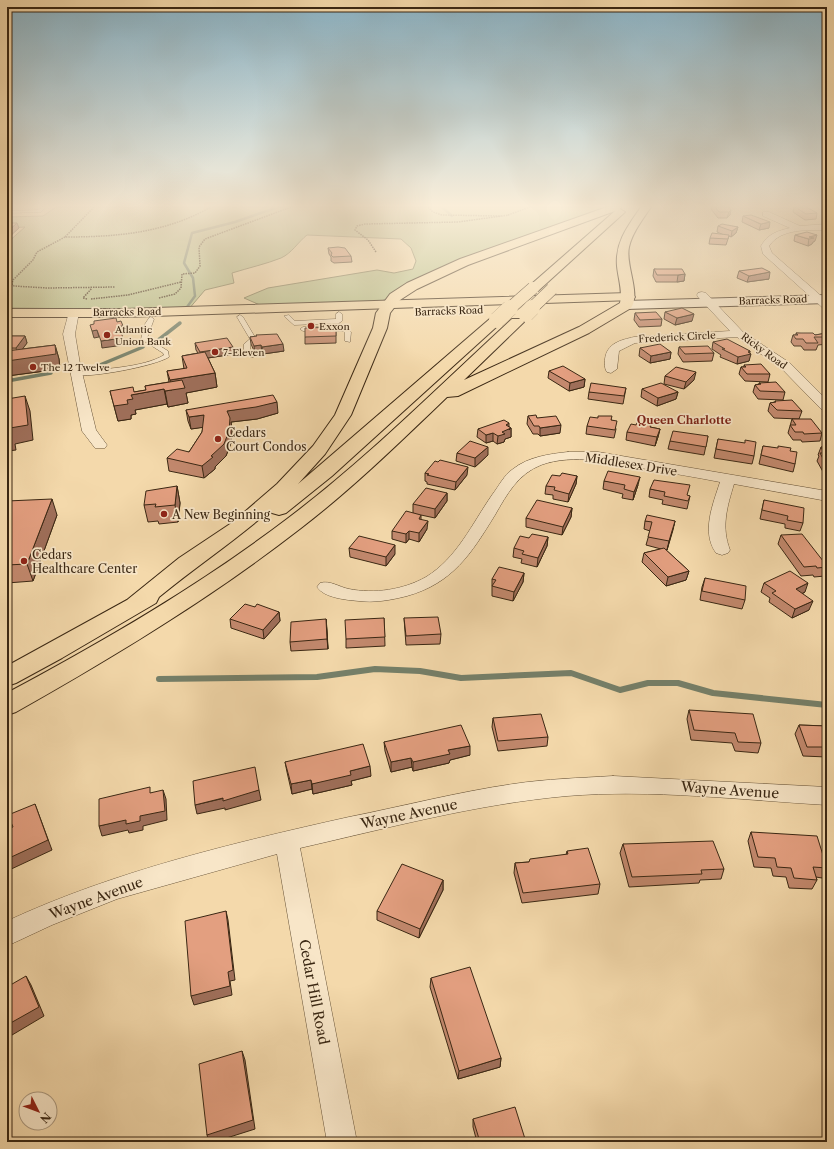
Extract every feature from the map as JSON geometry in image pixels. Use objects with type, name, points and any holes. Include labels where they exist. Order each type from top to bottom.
[{"type":"main road","points":[[135,605],[187,563],[240,526],[284,488],[319,450],[343,415],[370,356],[386,309],[395,297],[412,286],[444,271],[472,261]]},
{"type":"main road","points":[[7,705],[128,636],[197,594],[295,523],[339,487],[384,446],[570,261]]},
{"type":"main road","points":[[384,446],[416,424],[450,394],[470,382],[566,338],[627,301],[623,261]]},
{"type":"main road","points":[[7,677],[135,605],[183,576],[229,545],[306,488],[497,320],[552,289],[564,279]]},
{"type":"main road","name":"Barracks Road","points":[[7,320],[73,316],[204,314],[627,301],[822,297]]},
{"type":"main road","name":"Barracks Road","points":[[7,313],[151,319],[204,314],[293,321],[339,318],[386,309]]},
{"type":"street","points":[[776,261],[822,297]]},
{"type":"street","name":"Ricky Road","points":[[706,299],[739,334],[786,366],[827,407]]},
{"type":"street","points":[[73,316],[69,334],[76,374],[89,431],[100,445]]},
{"type":"street","name":"Frederick Circle","points":[[611,369],[610,355],[612,351],[623,343],[634,340],[739,334]]},
{"type":"street","name":"Middlesex Drive","points":[[326,588],[352,595],[386,595],[406,591],[436,579],[449,570],[463,553],[510,480],[520,471],[539,462],[565,456],[598,456],[728,480],[827,496]]},
{"type":"street","points":[[722,550],[715,532],[715,523],[728,480]]},
{"type":"street","name":"Wayne Avenue","points":[[7,934],[43,917],[114,889],[287,841],[429,809],[513,793],[568,787],[658,786],[827,796]]},
{"type":"street","name":"Cedar Hill Road","points":[[287,841],[300,921],[342,1142]]},
{"type":"lane","points":[[240,317],[253,339],[247,344],[247,350],[252,356]]},
{"type":"lane","points":[[293,321],[314,323],[339,318],[339,326],[348,332],[348,341]]},
{"type":"lane","points":[[76,374],[159,362],[167,356],[166,352],[157,345],[144,339],[147,324],[151,319]]},
{"type":"lane","points":[[303,329],[344,329]]},
{"type":"path","points":[[32,261],[13,280],[12,284],[14,286],[47,288],[115,287]]},
{"type":"path","points":[[182,274],[195,273],[200,266],[200,261]]},
{"type":"path","points":[[93,288],[83,298],[88,300],[128,295],[181,282]]},
{"type":"green space","points":[[7,261],[273,261],[232,273],[234,283],[205,290],[188,310],[7,308]]},
{"type":"green space","points":[[416,261],[465,261],[426,275],[385,300],[375,302],[260,305],[244,298],[268,288],[377,270],[394,273],[413,269]]},
{"type":"building","points":[[762,268],[770,272],[749,276],[739,271]]},
{"type":"building","points":[[654,269],[682,269],[685,274],[657,275]]},
{"type":"building","points":[[682,308],[694,314],[677,318],[665,312]]},
{"type":"building","points":[[656,312],[662,319],[640,320],[635,313]]},
{"type":"building","points":[[116,318],[117,322],[121,321],[123,326],[119,326],[123,338],[101,341],[97,330],[92,331],[90,325],[94,324],[94,321]]},
{"type":"building","points":[[336,327],[336,336],[305,337],[305,328]]},
{"type":"building","points":[[796,333],[813,333],[815,335],[827,333],[827,337],[814,337],[818,343],[806,343],[803,339],[796,339],[793,335],[798,335]]},
{"type":"building","points":[[277,334],[283,344],[262,347],[261,345],[254,346],[250,337],[257,336],[256,335]]},
{"type":"building","points":[[7,336],[25,336],[16,348],[7,348]]},
{"type":"building","points":[[227,338],[233,347],[200,352],[195,343]]},
{"type":"building","points":[[727,339],[750,351],[748,352],[751,354],[738,357],[722,349],[725,349],[713,342]]},
{"type":"building","points":[[660,344],[671,352],[651,356],[640,348]]},
{"type":"building","points":[[55,345],[56,354],[7,361],[7,351]]},
{"type":"building","points":[[708,346],[714,353],[685,354],[679,347]]},
{"type":"building","points":[[205,352],[215,373],[170,380],[167,371],[187,368],[182,356]]},
{"type":"building","points":[[761,364],[770,374],[747,374],[741,367],[746,367],[744,365]]},
{"type":"building","points":[[563,366],[585,379],[570,383],[549,371]]},
{"type":"building","points":[[676,367],[696,372],[686,382],[665,376]]},
{"type":"building","points":[[182,380],[185,388],[165,391],[164,389],[131,395],[133,399],[127,400],[128,404],[114,406],[110,391],[133,387],[134,392],[146,390],[145,386]]},
{"type":"building","points":[[776,382],[785,392],[760,391],[755,385],[761,384],[759,383]]},
{"type":"building","points":[[591,383],[626,388],[624,396],[589,392]]},
{"type":"building","points":[[661,383],[678,392],[658,398],[642,389]]},
{"type":"building","points":[[273,395],[277,402],[256,407],[227,411],[230,418],[229,431],[224,444],[211,456],[213,457],[202,466],[167,458],[177,449],[189,452],[202,432],[204,415],[189,417],[186,410]]},
{"type":"building","points":[[25,396],[28,425],[10,428],[11,434],[7,435],[7,399]]},
{"type":"building","points":[[792,400],[802,411],[777,410],[770,403],[776,402],[775,401]]},
{"type":"building","points":[[536,415],[537,418],[556,416],[561,425],[540,428],[539,426],[534,426],[528,416]]},
{"type":"building","points":[[598,416],[612,416],[611,420],[617,421],[615,430],[587,426],[590,417],[598,418]]},
{"type":"building","points":[[792,419],[811,419],[822,433],[804,434],[803,432],[795,432],[790,425],[796,425]]},
{"type":"building","points":[[504,420],[509,423],[506,425],[511,428],[502,432],[505,434],[498,436],[493,433],[486,435],[478,429]]},
{"type":"building","points":[[637,422],[651,425],[650,427],[660,429],[657,437],[627,432],[631,424],[636,425]]},
{"type":"building","points":[[673,431],[708,436],[706,447],[670,441]]},
{"type":"building","points":[[718,439],[745,443],[745,440],[756,442],[754,456],[716,449]]},
{"type":"building","points":[[470,441],[488,447],[475,458],[457,453]]},
{"type":"building","points":[[763,446],[791,448],[790,451],[797,452],[795,464],[761,455]]},
{"type":"building","points":[[821,447],[827,447],[827,466],[820,453],[824,453]]},
{"type":"building","points":[[440,460],[468,467],[456,482],[427,475],[429,474],[425,473],[435,461],[438,462]]},
{"type":"building","points":[[608,471],[640,477],[634,492],[624,489],[625,485],[604,481]]},
{"type":"building","points":[[562,473],[577,476],[569,494],[554,490],[555,487],[546,486],[552,475],[560,476]]},
{"type":"building","points":[[654,480],[690,485],[687,495],[690,496],[688,501],[664,496],[665,492],[650,489]]},
{"type":"building","points":[[177,486],[175,505],[155,507],[156,504],[144,505],[146,491]]},
{"type":"building","points":[[426,488],[447,493],[435,509],[413,504]]},
{"type":"building","points":[[52,499],[27,564],[7,565],[7,501]]},
{"type":"building","points":[[537,500],[572,508],[563,527],[526,518]]},
{"type":"building","points":[[764,500],[804,508],[803,523],[787,520],[788,516],[762,510]]},
{"type":"building","points":[[406,511],[421,515],[419,519],[428,521],[419,533],[409,531],[406,534],[392,531]]},
{"type":"building","points":[[647,515],[675,521],[669,541],[648,537],[652,522],[645,521]]},
{"type":"building","points":[[532,534],[548,537],[538,558],[522,554],[524,551],[514,548],[520,536],[529,538]]},
{"type":"building","points":[[802,534],[827,567],[804,567],[781,535]]},
{"type":"building","points":[[359,536],[395,545],[386,557],[349,548]]},
{"type":"building","points":[[664,548],[689,571],[668,577],[644,553]]},
{"type":"building","points":[[499,567],[524,573],[514,592],[492,586],[496,580],[492,579]]},
{"type":"building","points":[[790,571],[808,583],[796,589],[813,601],[795,609],[772,593],[776,591],[764,583]]},
{"type":"building","points":[[705,578],[746,586],[745,600],[702,591]]},
{"type":"building","points":[[245,604],[255,607],[257,604],[279,612],[263,630],[230,619]]},
{"type":"building","points":[[438,617],[441,634],[406,636],[404,618]]},
{"type":"building","points":[[384,618],[385,637],[346,639],[345,620]]},
{"type":"building","points":[[326,619],[327,639],[290,642],[291,622]]},
{"type":"building","points":[[689,710],[753,714],[761,743],[738,742],[735,733],[694,730]]},
{"type":"building","points":[[541,714],[548,737],[498,741],[493,718]]},
{"type":"building","points":[[461,725],[470,746],[448,750],[450,754],[413,762],[411,758],[391,762],[384,742]]},
{"type":"building","points":[[799,725],[827,726],[827,747],[807,747]]},
{"type":"building","points":[[363,744],[370,766],[350,771],[351,775],[312,784],[311,780],[291,784],[285,762]]},
{"type":"building","points":[[255,767],[259,790],[223,801],[223,798],[195,805],[193,781]]},
{"type":"building","points":[[150,787],[150,793],[163,790],[165,811],[140,816],[140,821],[126,824],[126,820],[99,826],[99,799]]},
{"type":"building","points":[[35,804],[48,840],[7,859],[7,829],[13,827],[8,815]]},
{"type":"building","points":[[751,832],[817,836],[827,868],[813,867],[817,880],[794,878],[791,868],[777,867],[775,858],[758,857]]},
{"type":"building","points":[[713,841],[724,869],[701,870],[702,874],[632,877],[623,844]]},
{"type":"building","points":[[588,848],[600,884],[523,893],[515,863],[529,862],[530,859],[568,854],[567,851]]},
{"type":"building","points":[[402,864],[443,880],[420,929],[377,911]]},
{"type":"building","points":[[226,911],[233,970],[228,972],[230,986],[191,996],[185,921]]},
{"type":"building","points":[[470,967],[501,1058],[459,1071],[431,978]]},
{"type":"building","points":[[26,976],[39,1007],[7,1025],[7,987]]},
{"type":"building","points":[[242,1051],[253,1120],[207,1135],[199,1064]]},
{"type":"building","points":[[515,1107],[526,1142],[480,1142],[473,1119]]},
{"type":"waterway","points":[[185,261],[184,263],[193,278],[195,296],[187,307]]},
{"type":"waterway","points":[[157,341],[180,323]]},
{"type":"waterway","points":[[95,367],[143,347]]},
{"type":"waterway","points":[[7,381],[51,373]]},
{"type":"waterway","points":[[159,679],[317,677],[375,669],[420,671],[461,678],[571,673],[620,690],[648,683],[678,683],[713,693],[827,705]]},
{"type":"place","name":"Exxon","points":[[311,326]]},
{"type":"place","name":"Atlantic Union Bank","points":[[107,335]]},
{"type":"place","name":"7-Eleven","points":[[215,352]]},
{"type":"place","name":"The 12 Twelve","points":[[33,367]]},
{"type":"place","name":"Cedars Court Condos","points":[[218,439]]},
{"type":"place","name":"A New Beginning","points":[[164,514]]},
{"type":"place","name":"Cedars Healthcare Center","points":[[24,561]]},
{"type":"district","name":"Queen Charlotte","points":[[684,420]]}]
